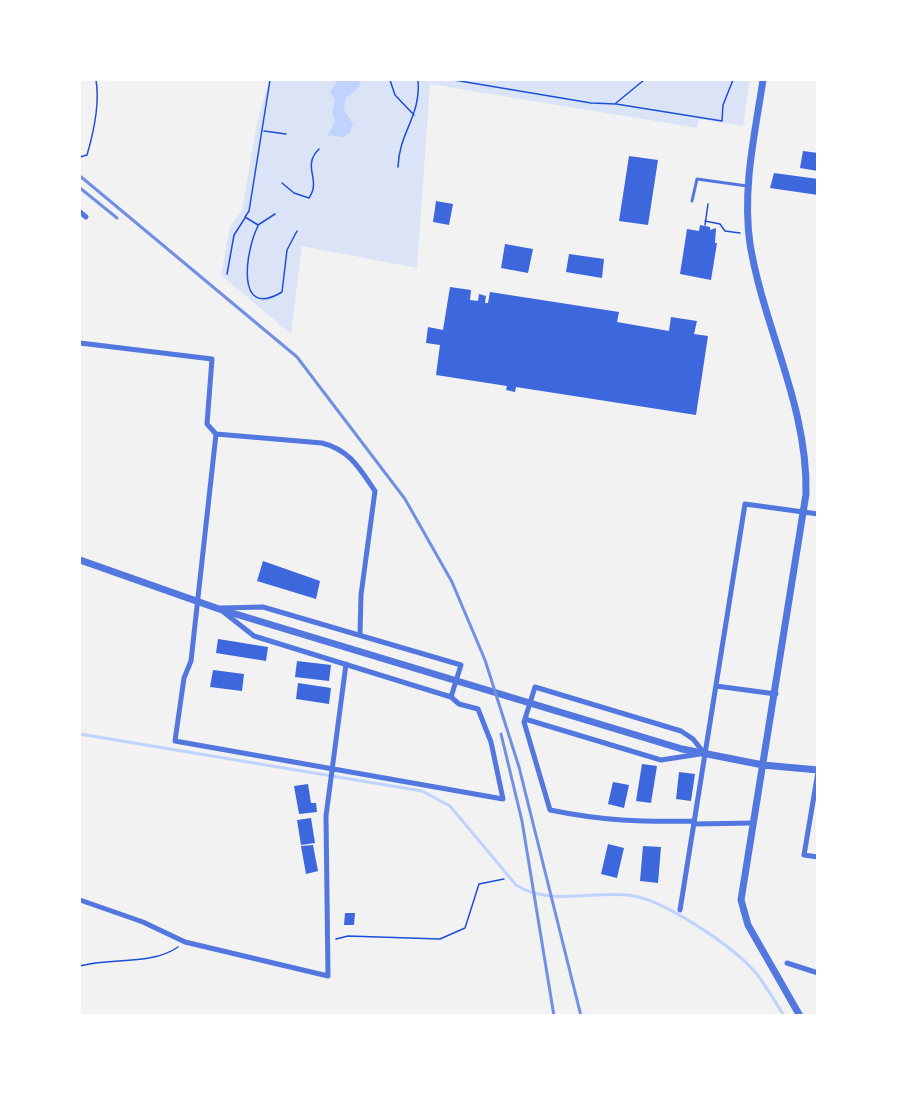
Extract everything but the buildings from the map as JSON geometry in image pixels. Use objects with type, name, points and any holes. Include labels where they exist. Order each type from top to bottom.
[{"type":"street","points":[[763,80],[748,187],[749,234],[766,305],[801,425],[806,462],[804,512],[776,694],[742,886],[743,911],[764,955],[800,1016]]},
{"type":"street","points":[[80,212],[86,217]]},
{"type":"street","points":[[80,343],[212,359],[207,424],[216,434],[322,443],[338,447],[351,457],[375,492],[362,595],[360,634]]},
{"type":"street","points":[[216,434],[191,661],[184,678],[175,741],[332,771],[503,799],[491,742],[478,709],[459,704],[451,697],[254,636],[230,620],[219,609]]},
{"type":"street","points":[[680,910],[702,754],[716,686],[745,504],[818,514]]},
{"type":"street","points":[[80,560],[219,609],[702,754],[763,765],[818,771],[804,855],[818,857]]},
{"type":"street","points":[[219,609],[263,607],[461,665],[451,697]]},
{"type":"street","points":[[80,900],[143,922],[185,942],[328,976],[326,816],[346,664]]},
{"type":"street","points":[[716,686],[776,694]]},
{"type":"street","points":[[702,754],[693,740],[681,731],[535,687],[526,717],[550,810],[598,820],[627,822],[752,823]]},
{"type":"street","points":[[526,717],[661,760],[702,754]]},
{"type":"street","points":[[787,963],[818,973]]},
{"type":"lane","points":[[692,201],[697,179],[748,187]]},
{"type":"path","points":[[80,157],[87,155],[91,143],[96,80]]},
{"type":"path","points":[[227,274],[234,235],[249,211],[270,80]]},
{"type":"path","points":[[390,80],[395,95],[414,115]]},
{"type":"path","points":[[398,167],[402,142],[419,100],[418,80]]},
{"type":"path","points":[[454,80],[591,103],[616,104],[722,121]]},
{"type":"path","points":[[616,104],[644,80]]},
{"type":"path","points":[[720,127],[723,105],[733,80]]},
{"type":"path","points":[[263,130],[285,134]]},
{"type":"path","points":[[282,183],[294,194],[309,198],[315,181],[310,164],[312,156],[319,149]]},
{"type":"path","points":[[708,204],[705,223],[720,224],[725,231],[749,234]]},
{"type":"path","points":[[275,214],[258,225],[246,258],[247,283],[261,298],[271,299],[282,292],[287,250],[297,231]]},
{"type":"path","points":[[245,218],[258,225]]},
{"type":"path","points":[[329,941],[348,936],[440,939],[465,928],[479,884],[504,879]]},
{"type":"path","points":[[80,966],[144,958],[172,951],[185,942]]},
{"type":"shaded area","points":[[269,80],[750,80],[743,126],[699,119],[697,128],[430,84],[417,268],[302,246],[291,334],[221,275],[230,227],[242,210],[257,123]]},
{"type":"water","points":[[333,80],[361,81],[359,87],[345,99],[344,110],[353,124],[350,133],[343,137],[329,135],[326,139],[335,121],[332,112],[335,100],[330,91],[337,82]]},
{"type":"waterway","points":[[80,734],[422,791],[450,806],[516,885],[542,895],[614,894],[642,898],[696,925],[746,962],[767,988],[784,1016]]},
{"type":"railway","points":[[80,176],[297,357],[405,499],[452,582],[485,660],[519,767],[581,1016]]},
{"type":"railway","points":[[80,188],[117,218]]},
{"type":"railway","points":[[501,734],[522,821],[554,1016]]}]
